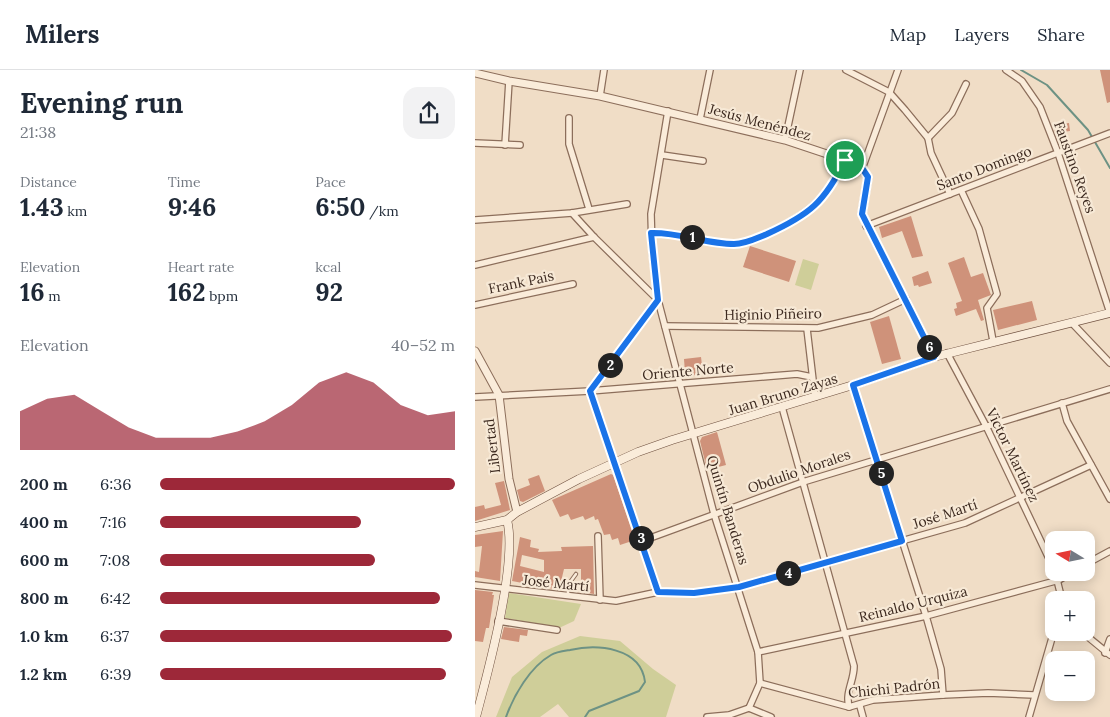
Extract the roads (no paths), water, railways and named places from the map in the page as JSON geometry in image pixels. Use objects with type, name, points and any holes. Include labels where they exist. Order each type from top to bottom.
[{"type":"main road","name":"Juan Bruno Zayas","points":[[475,527],[507,520],[517,512],[614,463],[655,446],[853,385],[934,357],[1110,313]]},
{"type":"main road","points":[[476,717],[504,589],[510,536],[507,520]]},
{"type":"street","points":[[600,96],[604,70]]},
{"type":"street","points":[[700,119],[710,70]]},
{"type":"street","points":[[785,140],[801,70]]},
{"type":"street","points":[[846,70],[858,73],[889,92],[928,138],[931,153],[950,194]]},
{"type":"street","points":[[898,70],[862,168],[868,177],[862,214],[934,357]]},
{"type":"street","name":"Faustino Reyes","points":[[1006,70],[1022,81],[1031,92],[1058,153],[1110,313]]},
{"type":"street","name":"Jesús Menéndez","points":[[475,73],[509,81],[600,96],[668,111],[785,140],[845,160],[862,168]]},
{"type":"street","points":[[505,145],[509,81]]},
{"type":"street","points":[[928,138],[952,112],[966,84]]},
{"type":"street","name":"Quintín Banderas","points":[[668,111],[651,214],[651,233],[658,300],[714,514],[739,587],[758,652],[760,683],[749,708]]},
{"type":"street","points":[[569,118],[569,144],[589,209]]},
{"type":"street","name":"Santo Domingo","points":[[867,226],[1110,132]]},
{"type":"street","points":[[475,143],[520,145]]},
{"type":"street","points":[[662,155],[703,162]]},
{"type":"street","points":[[651,233],[668,233],[722,244],[737,244],[756,238],[795,221],[819,202],[834,183],[845,160]]},
{"type":"street","points":[[961,190],[979,229],[997,294],[987,308],[993,341]]},
{"type":"street","points":[[475,220],[573,213],[627,204]]},
{"type":"street","points":[[573,213],[593,238],[658,300],[590,391],[658,592]]},
{"type":"street","points":[[475,265],[593,238]]},
{"type":"street","name":"Frank Pais","points":[[475,305],[573,284]]},
{"type":"street","name":"Higinio Piñeiro","points":[[665,326],[807,328],[872,315],[906,300]]},
{"type":"street","points":[[1072,323],[1110,362]]},
{"type":"street","points":[[807,328],[815,397]]},
{"type":"street","name":"Libertad","points":[[475,351],[499,395],[509,479],[517,512]]},
{"type":"street","name":"Victor Martínez","points":[[947,354],[986,426],[1045,549]]},
{"type":"street","name":"Oriente Norte","points":[[475,397],[590,391],[797,374],[812,377]]},
{"type":"street","points":[[853,385],[926,616],[941,669],[943,695]]},
{"type":"street","name":"Obdulio Morales","points":[[642,541],[803,482],[1110,389]]},
{"type":"street","points":[[1062,403],[1067,421],[1110,499]]},
{"type":"street","points":[[782,407],[854,666],[854,677],[847,698],[849,707]]},
{"type":"street","name":"José Martí","points":[[475,585],[616,601],[658,592],[694,593],[739,587],[965,523],[1022,499],[1091,465]]},
{"type":"street","points":[[598,536],[600,600]]},
{"type":"street","points":[[1095,559],[1110,551]]},
{"type":"street","name":"Reinaldo Urquiza","points":[[758,652],[926,616],[1055,581]]},
{"type":"street","points":[[498,621],[557,630]]},
{"type":"street","points":[[1107,654],[1110,639]]},
{"type":"street","points":[[1029,717],[1051,641]]},
{"type":"street","points":[[1092,641],[1107,654]]},
{"type":"street","name":"Chichi Padrón","points":[[760,683],[849,707],[860,706],[873,700],[943,695],[988,693],[1034,695]]},
{"type":"street","points":[[860,706],[863,717]]},
{"type":"street","points":[[707,717],[729,715],[749,708],[771,717]]},
{"type":"lane","points":[[567,596],[568,585],[576,574]]},
{"type":"waterway","points":[[1021,70],[1047,85],[1088,130],[1110,168]]},
{"type":"waterway","points":[[506,717],[513,700],[524,682],[543,660],[553,654],[581,648],[605,648],[627,655],[635,661],[642,670],[645,682],[639,691],[589,711],[585,717]]}]
